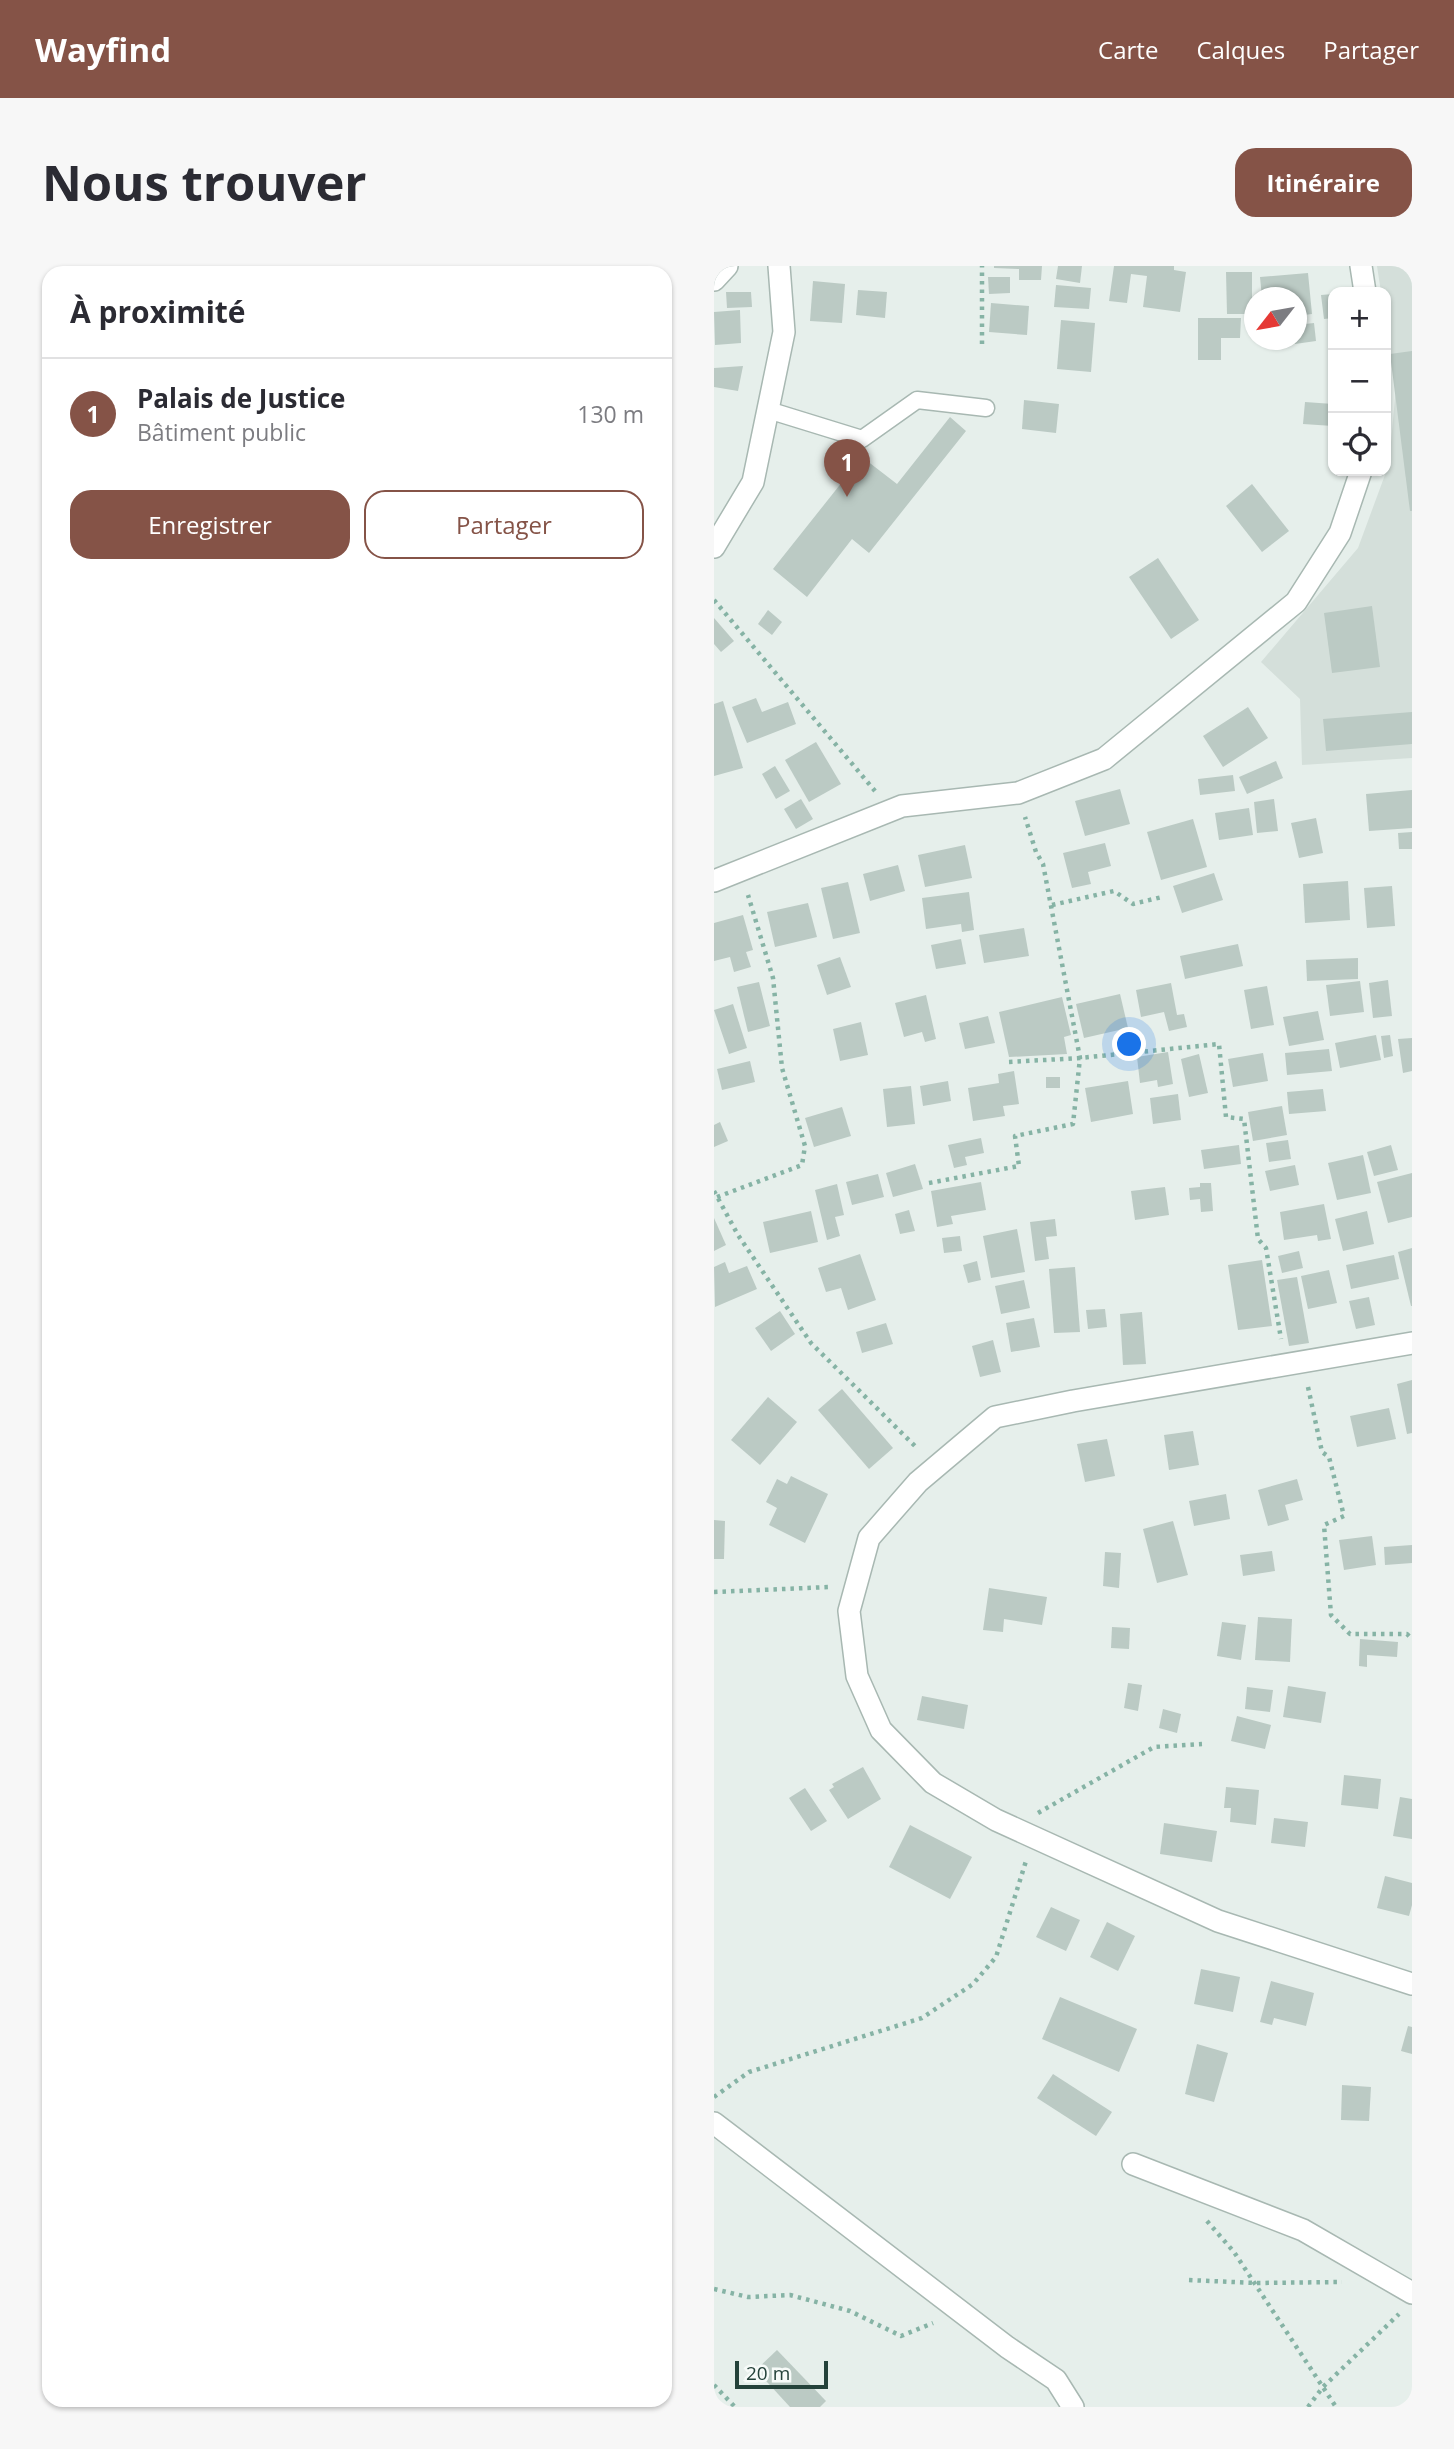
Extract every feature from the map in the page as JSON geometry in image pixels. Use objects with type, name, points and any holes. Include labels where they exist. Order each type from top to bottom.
[{"type":"street","points":[[714,280],[727,266]]},
{"type":"street","points":[[714,547],[752,482],[785,332],[779,266]]},
{"type":"street","points":[[1361,266],[1364,287]]},
{"type":"street","points":[[714,881],[902,806],[1018,793],[1104,759],[1296,602],[1340,533],[1359,476]]},
{"type":"street","points":[[1412,1343],[1073,1401],[995,1417],[918,1482],[869,1538],[849,1611],[857,1676],[881,1730],[933,1783],[1013,1827],[1218,1921],[1412,1984]]},
{"type":"street","points":[[714,2123],[1007,2347],[1056,2380],[1073,2407]]},
{"type":"street","points":[[1133,2164],[1303,2230],[1407,2302]]},
{"type":"lane","points":[[768,410],[862,439],[917,400],[986,408]]},
{"type":"path","points":[[982,266],[982,344]]},
{"type":"path","points":[[714,600],[891,811]]},
{"type":"path","points":[[929,1183],[1019,1167],[1016,1136],[1073,1124],[1080,1058],[1044,864],[1036,852],[1018,793]]},
{"type":"path","points":[[741,870],[773,978],[782,1068],[806,1146],[802,1164],[716,1194],[738,1235],[811,1343],[936,1467]]},
{"type":"path","points":[[1052,905],[1114,891],[1133,904],[1162,897]]},
{"type":"path","points":[[1009,1062],[1219,1044],[1226,1117],[1244,1119],[1258,1239],[1266,1248],[1293,1364],[1322,1452],[1329,1457],[1345,1516],[1324,1525],[1331,1615],[1350,1634],[1407,1634],[1412,1639]]},
{"type":"path","points":[[714,1592],[856,1586]]},
{"type":"path","points":[[1013,1827],[1154,1747],[1202,1744]]},
{"type":"path","points":[[714,2098],[749,2072],[922,2018],[973,1984],[996,1957],[1033,1836]]},
{"type":"path","points":[[1171,2180],[1234,2252],[1336,2407]]},
{"type":"path","points":[[1189,2280],[1255,2283],[1343,2282]]},
{"type":"path","points":[[714,2290],[748,2297],[790,2295],[850,2311],[901,2336],[963,2312]]},
{"type":"path","points":[[1308,2407],[1323,2387],[1407,2302]]},
{"type":"path","points":[[714,2385],[735,2407]]},
{"type":"shaded area","points":[[1377,266],[1412,266],[1412,758],[1302,765],[1300,699],[1261,662],[1358,548],[1385,476],[1391,476],[1396,387],[1391,355],[1391,287],[1380,287]]},
{"type":"building","points":[[994,266],[1042,266],[1041,280],[1019,280],[1019,269]]},
{"type":"building","points":[[1058,266],[1082,266],[1080,283],[1056,279]]},
{"type":"building","points":[[1114,266],[1174,266],[1174,270],[1186,272],[1180,312],[1143,307],[1147,276],[1131,274],[1127,303],[1109,301]]},
{"type":"building","points":[[1226,272],[1252,272],[1252,287],[1244,287],[1244,314],[1227,314]]},
{"type":"building","points":[[1308,273],[1312,314],[1307,315],[1307,287],[1261,287],[1260,277]]},
{"type":"building","points":[[988,277],[1010,277],[1010,293],[989,294]]},
{"type":"building","points":[[813,281],[845,284],[842,323],[810,321]]},
{"type":"building","points":[[1056,285],[1091,288],[1089,309],[1054,307]]},
{"type":"building","points":[[858,290],[887,292],[885,318],[856,315]]},
{"type":"building","points":[[726,292],[751,292],[752,307],[727,308]]},
{"type":"building","points":[[1328,294],[1328,319],[1324,319],[1321,295]]},
{"type":"building","points":[[991,303],[1029,306],[1027,335],[989,332]]},
{"type":"building","points":[[740,310],[741,343],[715,345],[714,312]]},
{"type":"building","points":[[1198,318],[1241,318],[1240,338],[1221,338],[1221,360],[1198,360]]},
{"type":"building","points":[[1061,320],[1095,323],[1091,372],[1057,369]]},
{"type":"building","points":[[1314,323],[1316,341],[1307,342],[1307,324]]},
{"type":"building","points":[[1412,351],[1412,511],[1410,511],[1391,354]]},
{"type":"building","points":[[743,366],[738,391],[714,387],[714,368]]},
{"type":"building","points":[[1024,400],[1059,404],[1056,433],[1022,429]]},
{"type":"building","points":[[1305,402],[1328,404],[1328,426],[1303,424]]},
{"type":"building","points":[[950,417],[966,431],[869,553],[852,539],[807,597],[773,569],[862,457],[897,484]]},
{"type":"building","points":[[1252,484],[1289,531],[1262,552],[1226,506]]},
{"type":"building","points":[[1158,558],[1199,620],[1171,639],[1129,577]]},
{"type":"building","points":[[1372,606],[1380,667],[1332,673],[1324,613]]},
{"type":"building","points":[[768,610],[782,622],[772,635],[758,624]]},
{"type":"building","points":[[714,618],[734,641],[721,652],[714,644]]},
{"type":"building","points":[[756,698],[762,712],[788,702],[796,724],[747,743],[732,707]]},
{"type":"building","points":[[723,701],[743,768],[714,776],[714,704]]},
{"type":"building","points":[[1248,707],[1268,738],[1223,767],[1203,736]]},
{"type":"building","points":[[1412,712],[1412,744],[1326,751],[1323,719]]},
{"type":"building","points":[[816,742],[841,784],[809,802],[785,760]]},
{"type":"building","points":[[1276,761],[1283,778],[1247,794],[1239,777]]},
{"type":"building","points":[[775,766],[790,791],[776,799],[762,774]]},
{"type":"building","points":[[1233,775],[1235,791],[1200,795],[1198,779]]},
{"type":"building","points":[[1120,789],[1130,824],[1085,836],[1075,801]]},
{"type":"building","points":[[1412,790],[1412,828],[1369,831],[1366,794]]},
{"type":"building","points":[[801,799],[813,819],[796,829],[784,809]]},
{"type":"building","points":[[1274,799],[1278,831],[1257,833],[1254,802]]},
{"type":"building","points":[[1249,808],[1253,835],[1219,840],[1215,813]]},
{"type":"building","points":[[1316,818],[1323,853],[1299,858],[1291,823]]},
{"type":"building","points":[[1193,819],[1207,867],[1161,880],[1147,832]]},
{"type":"building","points":[[1412,832],[1412,849],[1399,849],[1398,833]]},
{"type":"building","points":[[1105,843],[1111,866],[1088,872],[1091,884],[1072,888],[1063,853]]},
{"type":"building","points":[[965,845],[972,878],[925,887],[918,855]]},
{"type":"building","points":[[898,865],[905,891],[870,901],[863,874]]},
{"type":"building","points":[[1214,873],[1223,900],[1182,913],[1173,886]]},
{"type":"building","points":[[1348,881],[1350,920],[1305,923],[1303,884]]},
{"type":"building","points":[[848,882],[860,933],[833,939],[821,888]]},
{"type":"building","points":[[1392,886],[1395,926],[1367,928],[1364,888]]},
{"type":"building","points":[[969,892],[974,930],[962,932],[961,924],[926,929],[922,898]]},
{"type":"building","points":[[808,903],[817,937],[775,947],[767,912]]},
{"type":"building","points":[[743,915],[753,950],[746,952],[751,967],[734,972],[730,957],[714,961],[714,923]]},
{"type":"building","points":[[1024,928],[1029,956],[984,963],[979,935]]},
{"type":"building","points":[[961,939],[966,964],[936,969],[931,945]]},
{"type":"building","points":[[1238,944],[1243,966],[1185,979],[1180,956]]},
{"type":"building","points":[[840,957],[851,987],[827,995],[817,965]]},
{"type":"building","points":[[1358,958],[1358,979],[1307,981],[1306,960]]},
{"type":"building","points":[[1388,980],[1392,1016],[1373,1018],[1369,983]]},
{"type":"building","points":[[1360,981],[1364,1012],[1330,1016],[1326,985]]},
{"type":"building","points":[[759,982],[770,1026],[748,1032],[737,987]]},
{"type":"building","points":[[1171,983],[1177,1015],[1184,1014],[1187,1027],[1169,1031],[1164,1012],[1141,1017],[1136,990]]},
{"type":"building","points":[[1267,986],[1274,1025],[1251,1029],[1244,990]]},
{"type":"building","points":[[1120,994],[1128,1028],[1084,1038],[1076,1004]]},
{"type":"building","points":[[926,995],[936,1039],[925,1042],[922,1032],[904,1037],[895,1003]]},
{"type":"building","points":[[1062,997],[1071,1035],[1064,1037],[1067,1054],[1009,1057],[999,1012]]},
{"type":"building","points":[[733,1004],[747,1048],[729,1054],[714,1010]]},
{"type":"building","points":[[1318,1011],[1324,1040],[1289,1046],[1283,1017]]},
{"type":"building","points":[[988,1016],[995,1043],[965,1049],[959,1023]]},
{"type":"building","points":[[861,1022],[868,1055],[840,1061],[833,1029]]},
{"type":"building","points":[[1376,1035],[1381,1060],[1340,1068],[1335,1043]]},
{"type":"building","points":[[1390,1035],[1393,1056],[1384,1058],[1381,1036]]},
{"type":"building","points":[[1412,1038],[1412,1071],[1403,1073],[1398,1039]]},
{"type":"building","points":[[1329,1049],[1332,1071],[1287,1075],[1285,1053]]},
{"type":"building","points":[[1168,1052],[1173,1084],[1158,1087],[1157,1080],[1140,1083],[1137,1057]]},
{"type":"building","points":[[1263,1053],[1268,1081],[1233,1087],[1228,1059]]},
{"type":"building","points":[[1199,1054],[1208,1093],[1189,1097],[1181,1059]]},
{"type":"building","points":[[750,1061],[755,1082],[722,1090],[717,1069]]},
{"type":"building","points":[[1014,1071],[1019,1104],[1003,1106],[1005,1116],[973,1121],[968,1088],[999,1083],[998,1074]]},
{"type":"building","points":[[1046,1077],[1060,1077],[1060,1088],[1046,1088]]},
{"type":"building","points":[[948,1081],[951,1101],[923,1106],[920,1086]]},
{"type":"building","points":[[1128,1081],[1133,1114],[1091,1122],[1085,1088]]},
{"type":"building","points":[[911,1086],[915,1124],[887,1127],[883,1089]]},
{"type":"building","points":[[1323,1089],[1326,1111],[1289,1114],[1287,1092]]},
{"type":"building","points":[[1178,1094],[1181,1120],[1153,1124],[1150,1098]]},
{"type":"building","points":[[1282,1106],[1287,1135],[1253,1141],[1248,1112]]},
{"type":"building","points":[[842,1107],[851,1136],[814,1147],[805,1118]]},
{"type":"building","points":[[720,1122],[728,1141],[714,1147],[714,1125]]},
{"type":"building","points":[[981,1138],[984,1153],[965,1157],[967,1165],[954,1168],[948,1145]]},
{"type":"building","points":[[1288,1140],[1291,1159],[1269,1162],[1266,1143]]},
{"type":"building","points":[[1239,1145],[1241,1164],[1204,1169],[1201,1150]]},
{"type":"building","points":[[1391,1145],[1398,1170],[1374,1176],[1367,1152]]},
{"type":"building","points":[[1363,1155],[1371,1193],[1337,1200],[1328,1163]]},
{"type":"building","points":[[915,1164],[923,1189],[893,1197],[886,1173]]},
{"type":"building","points":[[1295,1165],[1299,1185],[1270,1191],[1265,1171]]},
{"type":"building","points":[[1412,1173],[1412,1217],[1388,1223],[1377,1182]]},
{"type":"building","points":[[878,1174],[884,1197],[852,1205],[846,1182]]},
{"type":"building","points":[[981,1182],[986,1210],[951,1216],[953,1224],[937,1227],[931,1191]]},
{"type":"building","points":[[1200,1183],[1211,1183],[1213,1211],[1201,1212],[1200,1199],[1190,1200],[1189,1188],[1200,1187]]},
{"type":"building","points":[[837,1184],[844,1215],[835,1217],[840,1236],[827,1240],[815,1190]]},
{"type":"building","points":[[1165,1187],[1169,1215],[1135,1220],[1131,1191]]},
{"type":"building","points":[[1324,1204],[1331,1239],[1318,1241],[1317,1235],[1284,1240],[1280,1212]]},
{"type":"building","points":[[909,1210],[915,1231],[900,1234],[895,1214]]},
{"type":"building","points":[[811,1211],[818,1242],[770,1253],[763,1222]]},
{"type":"building","points":[[1367,1211],[1374,1244],[1343,1251],[1335,1219]]},
{"type":"building","points":[[714,1218],[726,1245],[714,1251]]},
{"type":"building","points":[[1055,1219],[1057,1236],[1046,1237],[1049,1259],[1035,1261],[1030,1222]]},
{"type":"building","points":[[1017,1229],[1025,1272],[991,1278],[983,1236]]},
{"type":"building","points":[[960,1236],[962,1251],[944,1253],[942,1238]]},
{"type":"building","points":[[1412,1248],[1412,1306],[1411,1306],[1398,1252]]},
{"type":"building","points":[[1299,1251],[1303,1268],[1282,1273],[1278,1256]]},
{"type":"building","points":[[860,1254],[876,1300],[848,1310],[841,1288],[826,1292],[818,1268]]},
{"type":"building","points":[[1394,1255],[1399,1279],[1351,1289],[1346,1265]]},
{"type":"building","points":[[1262,1260],[1272,1326],[1238,1330],[1228,1265]]},
{"type":"building","points":[[977,1261],[981,1280],[968,1283],[963,1265]]},
{"type":"building","points":[[725,1262],[729,1273],[747,1266],[757,1289],[715,1307],[714,1267]]},
{"type":"building","points":[[1075,1267],[1080,1332],[1054,1333],[1049,1269]]},
{"type":"building","points":[[1329,1270],[1337,1303],[1308,1309],[1301,1276]]},
{"type":"building","points":[[1297,1277],[1309,1343],[1289,1346],[1277,1280]]},
{"type":"building","points":[[1024,1280],[1030,1308],[1001,1314],[995,1286]]},
{"type":"building","points":[[1369,1297],[1375,1325],[1356,1329],[1349,1301]]},
{"type":"building","points":[[1105,1309],[1107,1327],[1088,1329],[1086,1310]]},
{"type":"building","points":[[780,1311],[795,1334],[771,1351],[755,1328]]},
{"type":"building","points":[[1142,1312],[1146,1364],[1123,1365],[1120,1314]]},
{"type":"building","points":[[1034,1318],[1040,1347],[1011,1352],[1006,1323]]},
{"type":"building","points":[[886,1323],[893,1344],[862,1353],[856,1332]]},
{"type":"building","points":[[993,1340],[1001,1372],[980,1377],[972,1346]]},
{"type":"building","points":[[1412,1380],[1412,1433],[1407,1434],[1397,1384]]},
{"type":"building","points":[[842,1389],[893,1448],[869,1469],[818,1410]]},
{"type":"building","points":[[768,1397],[797,1422],[760,1465],[731,1440]]},
{"type":"building","points":[[1389,1408],[1396,1439],[1357,1447],[1350,1416]]},
{"type":"building","points":[[1193,1431],[1199,1465],[1169,1470],[1164,1435]]},
{"type":"building","points":[[1107,1439],[1115,1476],[1085,1482],[1077,1444]]},
{"type":"building","points":[[791,1476],[828,1494],[805,1543],[769,1525],[777,1508],[766,1502],[777,1479],[787,1484]]},
{"type":"building","points":[[1297,1479],[1303,1500],[1285,1505],[1289,1520],[1268,1526],[1258,1490]]},
{"type":"building","points":[[1226,1494],[1230,1519],[1194,1526],[1189,1501]]},
{"type":"building","points":[[714,1520],[725,1521],[724,1559],[714,1559]]},
{"type":"building","points":[[1173,1521],[1188,1575],[1157,1583],[1143,1529]]},
{"type":"building","points":[[1372,1536],[1376,1565],[1344,1570],[1339,1540]]},
{"type":"building","points":[[1412,1545],[1412,1563],[1385,1565],[1384,1547]]},
{"type":"building","points":[[1272,1551],[1275,1571],[1243,1576],[1240,1555]]},
{"type":"building","points":[[1105,1552],[1121,1553],[1119,1588],[1103,1586]]},
{"type":"building","points":[[989,1588],[1047,1597],[1042,1625],[1004,1619],[1003,1632],[983,1630]]},
{"type":"building","points":[[1258,1617],[1292,1619],[1290,1662],[1255,1660]]},
{"type":"building","points":[[1222,1622],[1246,1625],[1241,1660],[1217,1656]]},
{"type":"building","points":[[1112,1627],[1130,1628],[1129,1649],[1111,1648]]},
{"type":"building","points":[[1360,1639],[1398,1642],[1397,1657],[1367,1655],[1367,1667],[1359,1666]]},
{"type":"building","points":[[1128,1683],[1142,1685],[1138,1711],[1124,1708]]},
{"type":"building","points":[[1288,1686],[1326,1692],[1321,1723],[1283,1717]]},
{"type":"building","points":[[1247,1687],[1273,1690],[1270,1712],[1245,1709]]},
{"type":"building","points":[[922,1696],[968,1705],[964,1729],[917,1720]]},
{"type":"building","points":[[1163,1709],[1181,1714],[1177,1733],[1159,1728]]},
{"type":"building","points":[[1237,1716],[1271,1725],[1265,1749],[1231,1741]]},
{"type":"building","points":[[863,1767],[881,1799],[848,1819],[829,1790],[834,1787],[832,1784]]},
{"type":"building","points":[[1344,1775],[1381,1779],[1378,1809],[1341,1805]]},
{"type":"building","points":[[1226,1787],[1259,1790],[1256,1825],[1230,1822],[1231,1808],[1224,1808]]},
{"type":"building","points":[[805,1788],[827,1821],[811,1831],[789,1798]]},
{"type":"building","points":[[1400,1797],[1412,1799],[1412,1839],[1393,1836]]},
{"type":"building","points":[[1274,1818],[1308,1822],[1305,1847],[1271,1843]]},
{"type":"building","points":[[1164,1823],[1217,1831],[1212,1862],[1160,1854]]},
{"type":"building","points":[[910,1825],[972,1857],[950,1899],[889,1867]]},
{"type":"building","points":[[1385,1876],[1412,1883],[1409,1916],[1377,1908]]},
{"type":"building","points":[[1051,1907],[1080,1920],[1066,1951],[1036,1937]]},
{"type":"building","points":[[1107,1922],[1135,1936],[1118,1971],[1090,1957]]},
{"type":"building","points":[[1201,1969],[1240,1977],[1233,2012],[1194,2004]]},
{"type":"building","points":[[1271,1981],[1314,1993],[1306,2026],[1274,2018],[1272,2025],[1260,2022]]},
{"type":"building","points":[[1060,1997],[1137,2029],[1119,2072],[1042,2039]]},
{"type":"building","points":[[1408,2026],[1412,2027],[1412,2054],[1401,2051]]},
{"type":"building","points":[[1197,2044],[1228,2053],[1214,2102],[1185,2094]]},
{"type":"building","points":[[1053,2074],[1112,2112],[1096,2136],[1037,2098]]},
{"type":"building","points":[[1342,2085],[1371,2087],[1369,2121],[1341,2120]]},
{"type":"building","points":[[777,2350],[826,2401],[820,2407],[790,2407],[756,2370]]},
{"type":"place","name":"Palais de Justice","points":[[847,497]]}]
